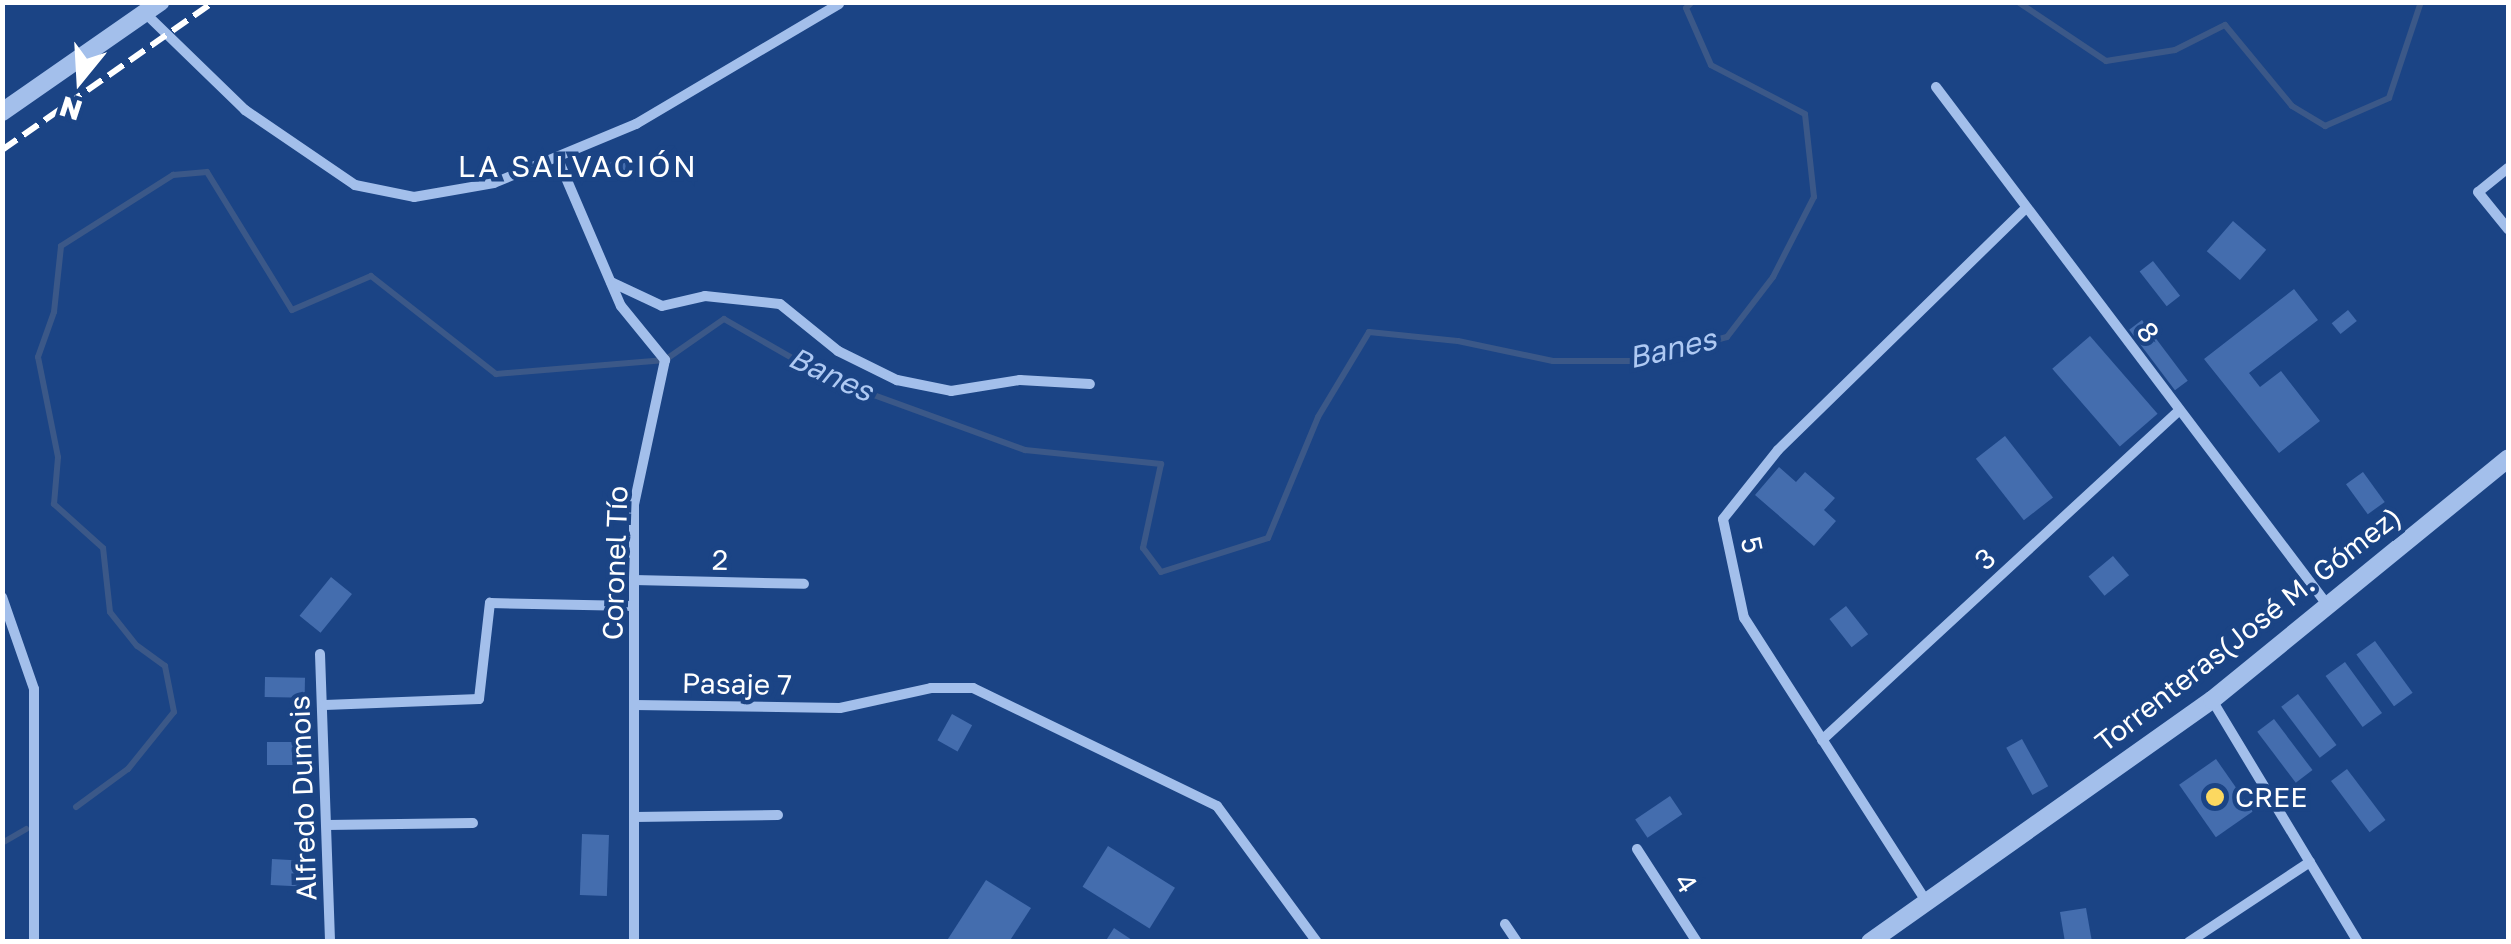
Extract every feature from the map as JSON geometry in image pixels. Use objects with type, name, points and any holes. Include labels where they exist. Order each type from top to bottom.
[{"type":"street","points":[[2,112],[153,8],[244,110],[355,185],[414,197],[494,183],[636,124],[839,4]]},
{"type":"street","name":"8","points":[[1936,87],[2326,603]]},
{"type":"street","name":"Coronel Tío","points":[[557,157],[621,306],[665,360],[634,505],[634,942]]},
{"type":"street","points":[[2508,168],[2478,192],[2508,229]]},
{"type":"street","name":"5","points":[[1926,900],[1744,618],[1723,519],[1778,450],[2026,208]]},
{"type":"street","points":[[610,282],[662,306],[705,296],[780,304],[838,351],[897,380],[950,392],[1020,380],[1090,384]]},
{"type":"street","name":"3","points":[[1822,740],[2179,411]]},
{"type":"street","name":"Torrenteras(José M. Gómez)","points":[[1870,942],[2212,700],[2326,603],[2508,459]]},
{"type":"street","name":"2","points":[[634,580],[804,584]]},
{"type":"street","points":[[2,597],[34,689],[34,942]]},
{"type":"street","points":[[325,704],[480,699],[490,604],[634,606]]},
{"type":"street","name":"Alfredo Dumois","points":[[320,654],[325,704],[330,942]]},
{"type":"street","name":"Pasaje 7","points":[[634,705],[840,708],[962,685],[1217,806],[1317,942]]},
{"type":"street","points":[[2212,700],[2358,942]]},
{"type":"street","points":[[634,817],[778,815]]},
{"type":"street","points":[[327,825],[473,823]]},
{"type":"street","name":"4","points":[[1637,849],[1697,942]]},
{"type":"street","points":[[2190,942],[2310,862]]},
{"type":"street","points":[[1505,924],[1517,942]]},
{"type":"building","points":[[628,153],[635,166],[611,179],[604,166]]},
{"type":"building","points":[[2233,221],[2266,250],[2240,280],[2207,251]]},
{"type":"building","points":[[2153,261],[2180,296],[2167,306],[2140,271]]},
{"type":"building","points":[[2294,289],[2318,320],[2249,373],[2260,387],[2281,371],[2320,421],[2279,453],[2204,359]]},
{"type":"building","points":[[2348,310],[2357,321],[2340,334],[2332,323]]},
{"type":"building","points":[[2142,320],[2188,381],[2175,390],[2129,330]]},
{"type":"building","points":[[2090,336],[2158,414],[2120,447],[2052,369]]},
{"type":"building","points":[[2005,436],[2053,497],[2024,520],[1976,459]]},
{"type":"building","points":[[1779,467],[1796,482],[1805,472],[1835,498],[1824,510],[1836,521],[1814,546],[1755,495]]},
{"type":"building","points":[[2363,472],[2385,502],[2368,514],[2346,484]]},
{"type":"building","points":[[2113,556],[2129,575],[2105,596],[2088,577]]},
{"type":"building","points":[[331,577],[352,594],[321,633],[300,616]]},
{"type":"building","points":[[1846,606],[1868,634],[1852,647],[1829,619]]},
{"type":"building","points":[[2375,641],[2413,693],[2394,706],[2356,655]]},
{"type":"building","points":[[2345,662],[2382,713],[2363,727],[2326,676]]},
{"type":"building","points":[[265,677],[305,678],[305,698],[265,697]]},
{"type":"building","points":[[2298,694],[2337,745],[2320,758],[2281,707]]},
{"type":"building","points":[[952,714],[972,725],[958,751],[937,740]]},
{"type":"building","points":[[2274,719],[2313,770],[2296,783],[2257,732]]},
{"type":"building","points":[[2022,739],[2048,786],[2032,795],[2006,748]]},
{"type":"building","points":[[267,742],[311,742],[311,765],[267,765]]},
{"type":"building","name":"CREE","points":[[2216,759],[2253,811],[2216,837],[2179,785]]},
{"type":"building","points":[[2347,769],[2386,820],[2370,832],[2331,781]]},
{"type":"building","points":[[1670,796],[1682,814],[1647,838],[1635,819]]},
{"type":"building","points":[[582,834],[609,835],[607,896],[580,895]]},
{"type":"building","points":[[1108,846],[1175,888],[1150,929],[1083,887]]},
{"type":"building","points":[[272,859],[313,861],[312,887],[271,885]]},
{"type":"building","points":[[986,880],[1031,908],[1009,942],[946,942]]},
{"type":"building","points":[[2086,908],[2092,942],[2065,942],[2060,912]]},
{"type":"building","points":[[1114,928],[1135,942],[1105,942]]},
{"type":"waterway","name":"Banes","points":[[76,807],[128,769],[174,712],[165,666],[137,646],[110,612],[103,548],[54,504],[58,457],[38,357],[54,312],[61,246],[173,175],[207,172],[292,310],[371,276],[496,374],[665,360],[724,319],[827,378],[1025,450],[1161,464],[1143,548],[1161,572],[1268,538],[1318,417],[1369,332],[1458,341],[1553,361],[1639,361],[1727,337],[1773,277],[1814,197],[1805,114],[1711,65],[1686,8],[1692,2]]},
{"type":"waterway","name":"Banes","points":[[2018,2],[2106,61],[2175,50],[2225,25],[2292,106],[2325,126],[2389,98],[2421,2]]},
{"type":"waterway","points":[[2,843],[26,829]]},
{"type":"railway","points":[[2,150],[213,2]]},
{"type":"place","name":"CREE","points":[[2215,797]]},
{"type":"district","name":"LA SALVACIÓN","points":[[578,166]]}]
